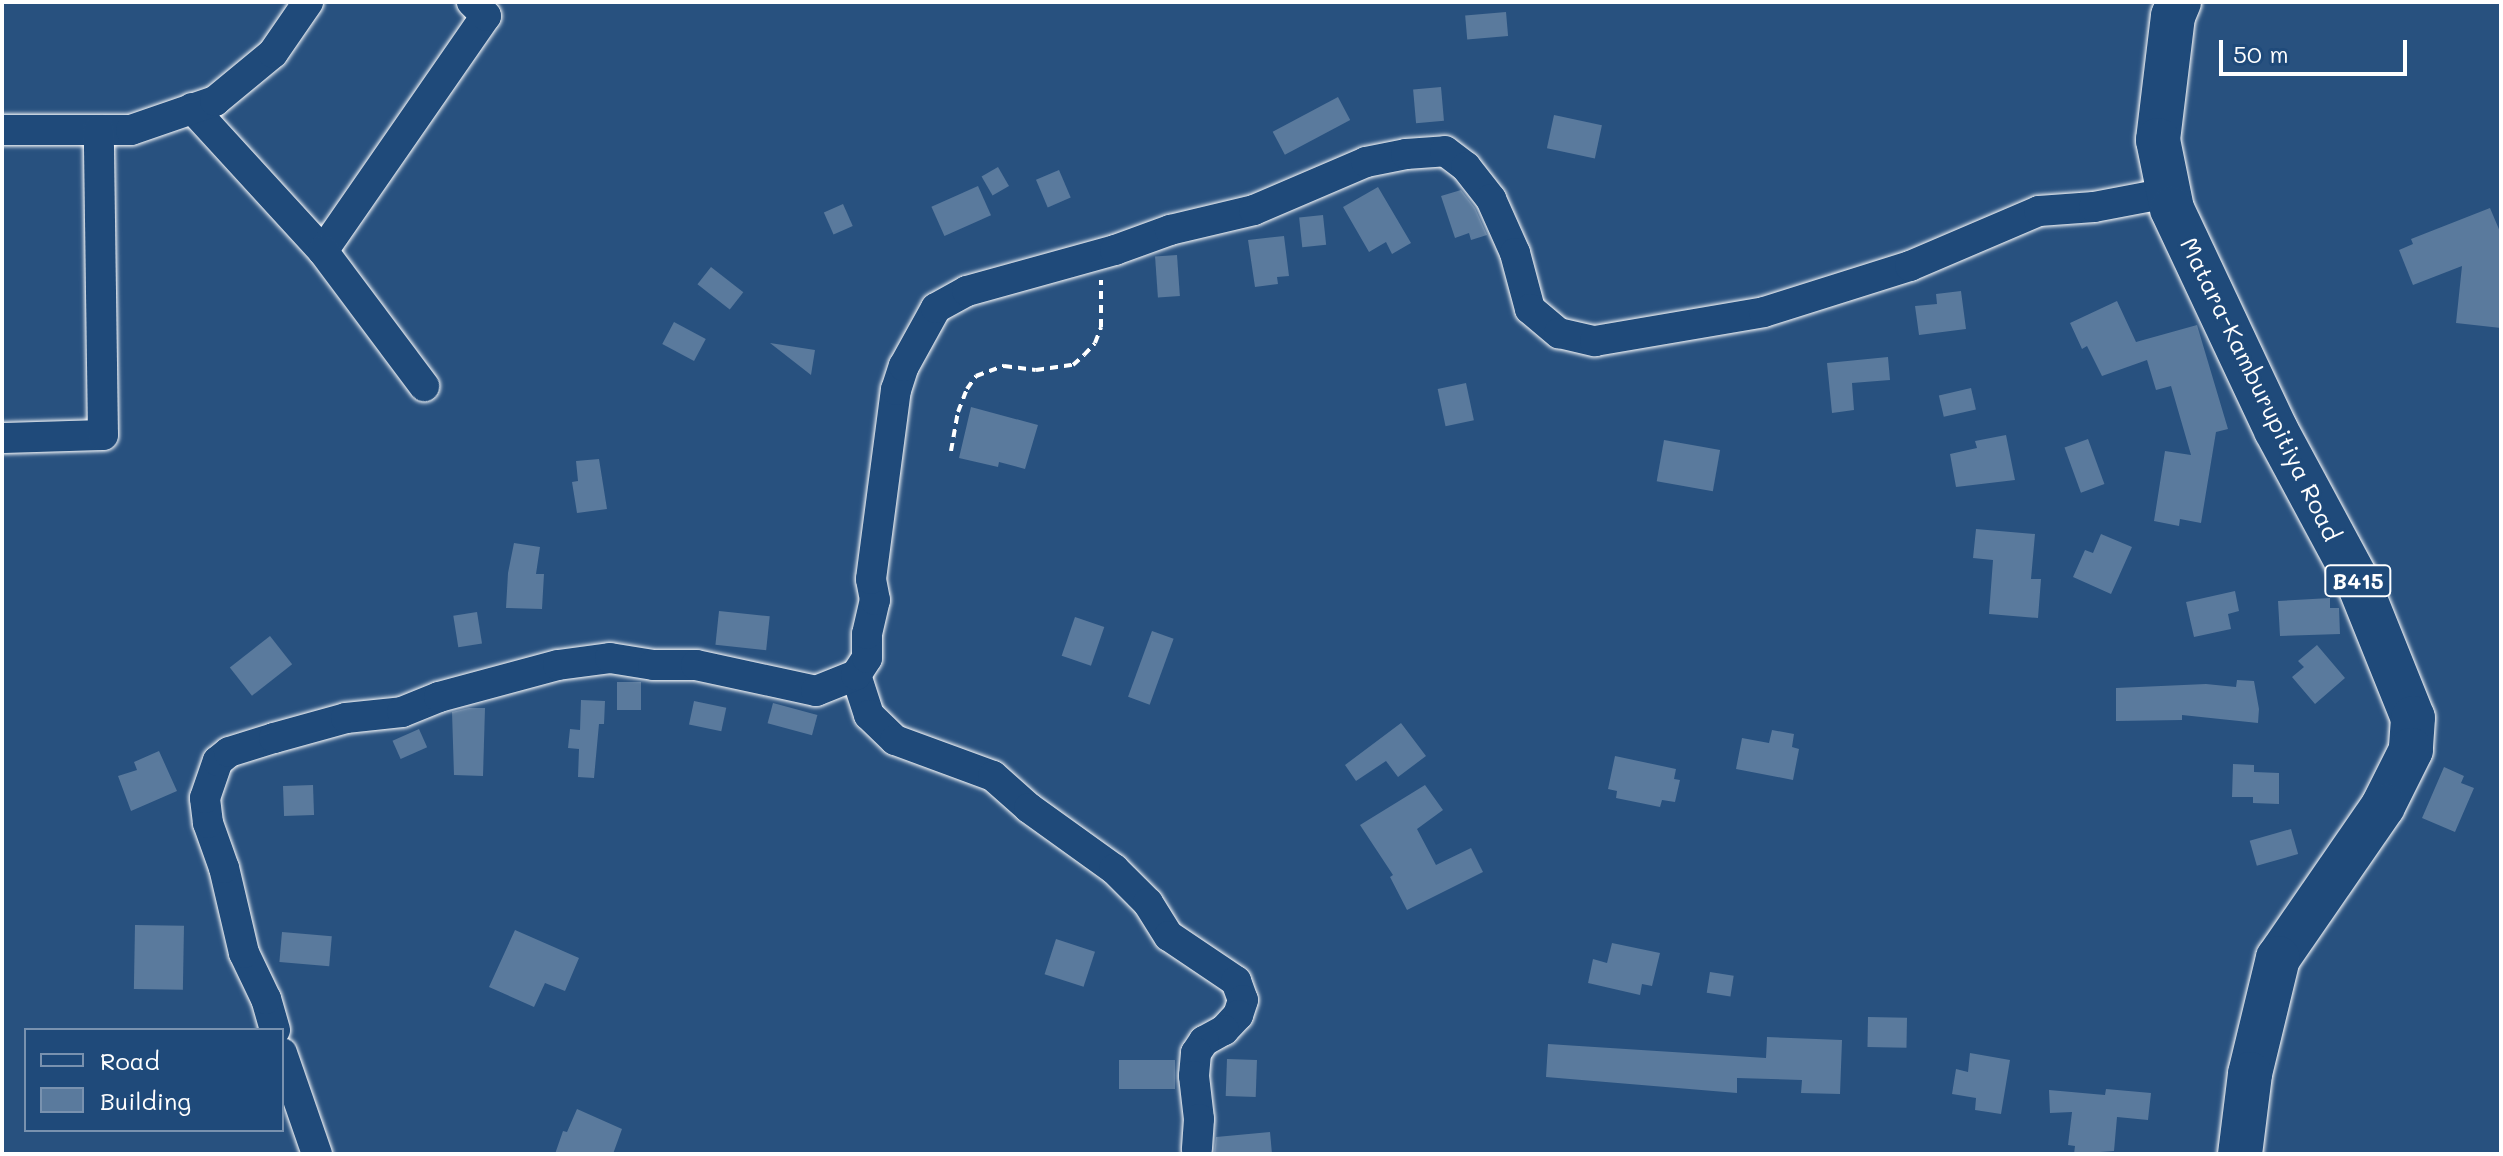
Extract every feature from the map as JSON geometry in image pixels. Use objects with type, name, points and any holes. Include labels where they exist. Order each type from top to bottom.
[{"type":"main road","name":"Matara-Kamburupitiya Road","points":[[2179,2],[2173,16],[2158,140],[2172,209],[2276,430],[2359,584],[2413,718],[2411,750],[2383,806],[2278,958],[2250,1074],[2240,1154]]},
{"type":"street","points":[[2,130],[131,130],[215,101],[273,53],[308,2]]},
{"type":"street","points":[[323,251],[486,16],[472,2]]},
{"type":"street","points":[[192,108],[323,251],[424,386]]},
{"type":"street","points":[[2,438],[103,435],[99,130]]},
{"type":"street","points":[[274,1028],[266,999],[244,953],[224,868],[208,823],[205,798],[218,761],[229,752],[346,718],[402,712],[439,697],[558,665],[610,658],[653,665],[696,665],[816,691],[856,675],[867,658],[867,634],[875,600],[871,579],[896,390],[922,329],[936,308],[967,291],[1170,230],[1254,210],[1366,162],[1406,154],[1445,151],[1466,167],[1491,199],[1515,253],[1530,309],[1559,333],[1595,341],[1764,312],[1910,266],[2039,211],[2094,207],[2168,193]]},
{"type":"street","points":[[856,675],[869,715],[895,740],[993,776],[1029,808],[1114,869],[1148,903],[1169,936],[1236,981],[1243,1000],[1238,1015],[1224,1030],[1204,1041],[1196,1053],[1197,1149]]},
{"type":"street","points":[[284,1059],[317,1154]]},
{"type":"path","points":[[951,451],[958,412],[976,376],[1004,366],[1036,370],[1073,365],[1095,343],[1102,309],[1100,274],[1094,255]]},
{"type":"building","points":[[1506,12],[1508,36],[1467,39],[1465,16]]},
{"type":"building","points":[[1441,87],[1444,121],[1416,123],[1413,89]]},
{"type":"building","points":[[1338,97],[1350,120],[1285,155],[1273,132]]},
{"type":"building","points":[[1554,115],[1602,125],[1595,158],[1547,148]]},
{"type":"building","points":[[998,167],[1009,186],[993,196],[982,176]]},
{"type":"building","points":[[1059,170],[1071,198],[1048,207],[1036,180]]},
{"type":"building","points":[[978,186],[991,215],[944,236],[931,207]]},
{"type":"building","points":[[1378,187],[1411,243],[1392,254],[1386,242],[1369,252],[1343,207]]},
{"type":"building","points":[[1461,190],[1475,208],[1487,235],[1471,240],[1469,233],[1455,238],[1441,196]]},
{"type":"building","points":[[843,204],[853,226],[834,234],[824,213]]},
{"type":"building","points":[[2490,208],[2501,234],[2501,328],[2456,323],[2462,266],[2413,285],[2399,250],[2413,244],[2411,239]]},
{"type":"building","points":[[1323,215],[1326,245],[1302,247],[1299,218]]},
{"type":"building","points":[[1284,236],[1289,276],[1277,277],[1278,284],[1255,287],[1248,240]]},
{"type":"building","points":[[1177,255],[1180,296],[1158,297],[1155,257]]},
{"type":"building","points":[[711,267],[743,292],[730,310],[697,284]]},
{"type":"building","points":[[1961,291],[1966,329],[1919,335],[1915,306],[1937,304],[1936,294]]},
{"type":"building","points":[[2117,301],[2136,342],[2197,325],[2228,429],[2216,432],[2201,523],[2180,519],[2179,526],[2154,521],[2165,451],[2191,455],[2171,386],[2156,390],[2147,360],[2102,376],[2087,346],[2082,349],[2070,323]]},
{"type":"building","points":[[674,322],[706,339],[694,361],[662,344]]},
{"type":"building","points":[[770,343],[815,350],[811,375]]},
{"type":"building","points":[[1888,357],[1890,380],[1852,383],[1854,410],[1832,413],[1827,363]]},
{"type":"building","points":[[1466,383],[1474,420],[1446,426],[1438,389]]},
{"type":"building","points":[[1971,388],[1976,409],[1944,417],[1939,395]]},
{"type":"building","points":[[971,407],[1038,425],[1025,469],[999,462],[998,467],[959,458]]},
{"type":"building","points":[[2006,435],[2015,480],[1956,487],[1950,454],[1977,448],[1975,441]]},
{"type":"building","points":[[2088,439],[2104,484],[2081,493],[2065,448]]},
{"type":"building","points":[[1664,440],[1720,450],[1713,491],[1657,481]]},
{"type":"building","points":[[599,459],[607,509],[577,513],[572,482],[578,481],[576,461]]},
{"type":"building","points":[[1976,529],[2035,534],[2031,579],[2041,579],[2038,618],[1989,614],[1993,560],[1973,558]]},
{"type":"building","points":[[2101,534],[2132,547],[2111,594],[2073,577],[2085,550],[2093,553]]},
{"type":"building","points":[[514,543],[540,547],[536,574],[544,574],[542,609],[506,608]]},
{"type":"building","points":[[2235,591],[2239,611],[2228,614],[2231,629],[2194,637],[2186,602]]},
{"type":"building","points":[[2330,598],[2330,608],[2339,608],[2340,634],[2280,636],[2278,601]]},
{"type":"building","points":[[719,611],[770,616],[766,650],[715,645]]},
{"type":"building","points":[[477,612],[482,644],[458,647],[453,616]]},
{"type":"building","points":[[1075,617],[1104,627],[1091,666],[1062,656]]},
{"type":"building","points":[[1152,631],[1174,639],[1150,705],[1128,697]]},
{"type":"building","points":[[270,636],[292,664],[252,696],[230,667]]},
{"type":"building","points":[[2317,645],[2345,678],[2315,704],[2292,677],[2304,667],[2298,661]]},
{"type":"building","points":[[2237,680],[2254,681],[2258,723],[2182,715],[2182,720],[2116,721],[2116,688],[2206,684],[2236,687]]},
{"type":"building","points":[[617,682],[641,682],[641,710],[617,710]]},
{"type":"building","points":[[581,700],[605,701],[604,724],[599,724],[594,778],[578,777],[579,749],[568,748],[570,729],[580,730]]},
{"type":"building","points":[[694,701],[726,708],[721,731],[689,724]]},
{"type":"building","points":[[773,703],[817,715],[812,735],[768,723]]},
{"type":"building","points":[[485,708],[483,776],[454,775],[452,712]]},
{"type":"building","points":[[1401,723],[1426,756],[1398,777],[1386,761],[1356,781],[1345,765]]},
{"type":"building","points":[[419,729],[427,747],[401,759],[393,741]]},
{"type":"building","points":[[1772,730],[1794,734],[1792,747],[1799,749],[1793,780],[1736,769],[1742,738],[1769,743]]},
{"type":"building","points":[[159,751],[177,791],[131,811],[118,776],[137,770],[134,762]]},
{"type":"building","points":[[1615,756],[1676,769],[1674,779],[1680,780],[1675,802],[1662,800],[1660,807],[1616,798],[1617,791],[1608,789]]},
{"type":"building","points":[[2233,764],[2254,765],[2254,772],[2279,773],[2279,804],[2253,803],[2253,797],[2232,797]]},
{"type":"building","points":[[2444,767],[2464,776],[2461,783],[2474,788],[2455,832],[2422,818]]},
{"type":"building","points":[[313,785],[314,815],[284,816],[283,786]]},
{"type":"building","points":[[1425,785],[1443,810],[1417,829],[1436,865],[1471,848],[1483,872],[1407,910],[1390,877],[1393,875],[1360,825]]},
{"type":"building","points":[[2291,829],[2298,854],[2257,866],[2250,841]]},
{"type":"building","points":[[135,925],[184,926],[183,990],[134,989]]},
{"type":"building","points":[[515,930],[579,958],[565,991],[545,983],[534,1007],[489,987]]},
{"type":"building","points":[[282,932],[332,936],[329,966],[279,962]]},
{"type":"building","points":[[1056,939],[1095,952],[1084,987],[1045,974]]},
{"type":"building","points":[[1612,943],[1660,953],[1652,986],[1642,984],[1640,995],[1588,983],[1593,959],[1607,963]]},
{"type":"building","points":[[1710,972],[1734,976],[1730,996],[1707,993]]},
{"type":"building","points":[[1868,1017],[1907,1018],[1906,1048],[1867,1047]]},
{"type":"building","points":[[1767,1037],[1842,1040],[1840,1094],[1801,1093],[1802,1080],[1737,1078],[1737,1093],[1546,1077],[1548,1044],[1766,1058]]},
{"type":"building","points":[[1970,1053],[2010,1060],[2001,1114],[1975,1110],[1976,1098],[1952,1094],[1956,1069],[1968,1072]]},
{"type":"building","points":[[1227,1059],[1257,1060],[1256,1097],[1226,1096]]},
{"type":"building","points":[[1119,1060],[1175,1060],[1175,1089],[1119,1089]]},
{"type":"building","points":[[2106,1089],[2151,1093],[2148,1120],[2117,1117],[2114,1151],[2074,1154],[2075,1146],[2068,1145],[2072,1112],[2050,1113],[2049,1090],[2105,1095]]},
{"type":"building","points":[[577,1109],[622,1129],[613,1154],[555,1154],[563,1131],[567,1132]]},
{"type":"building","points":[[1270,1132],[1272,1154],[1214,1154],[1216,1137]]}]
